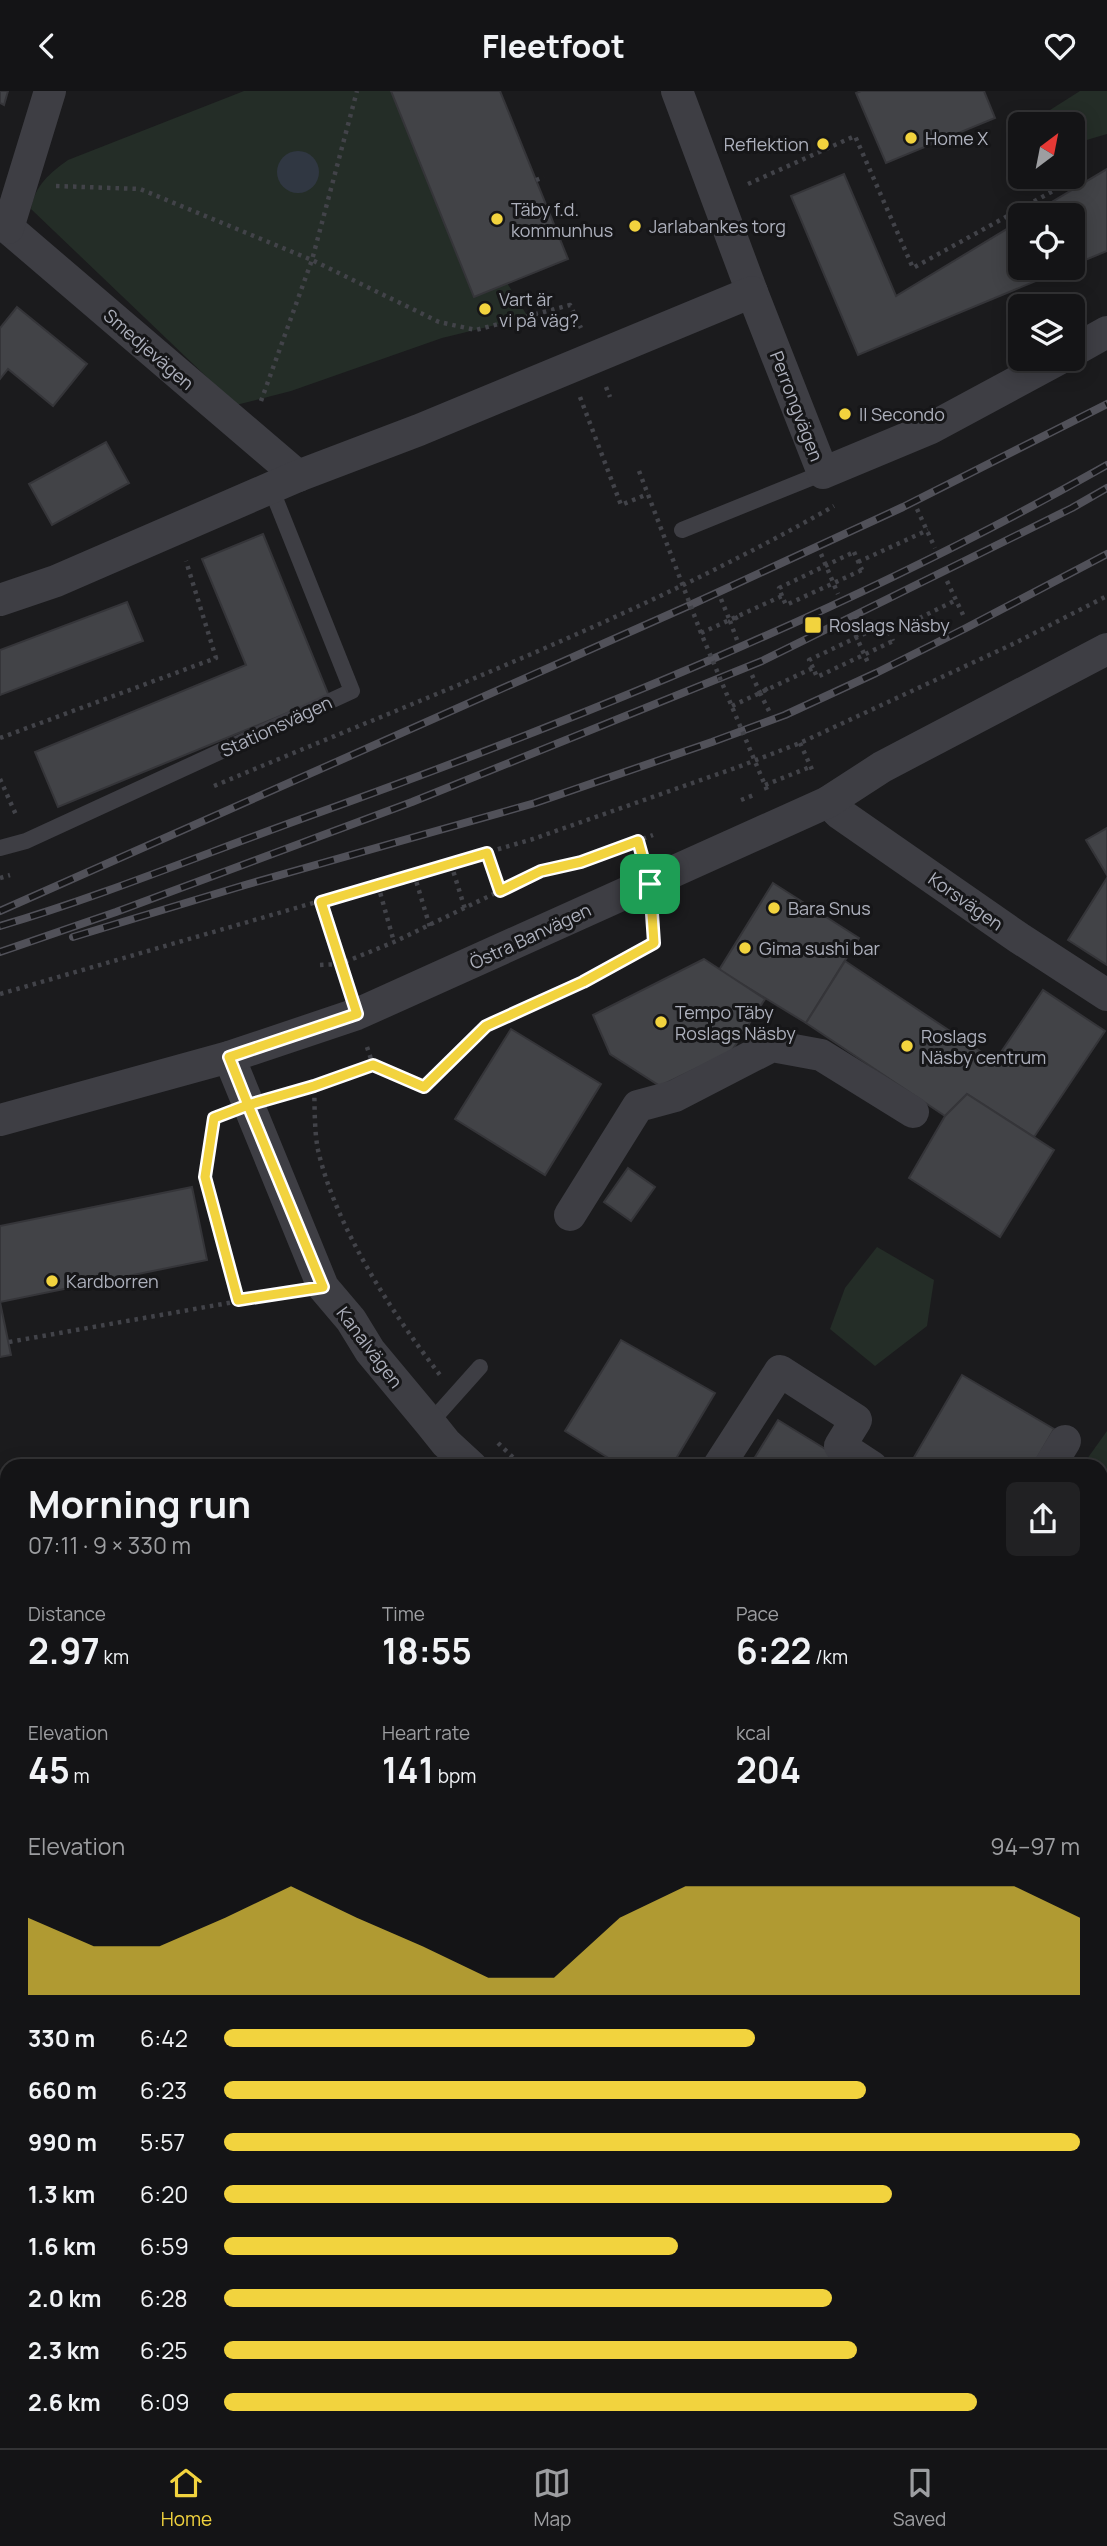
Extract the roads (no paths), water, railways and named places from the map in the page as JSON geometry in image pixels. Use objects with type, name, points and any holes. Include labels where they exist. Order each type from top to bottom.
[{"type":"street","points":[[4,226],[50,91]]},
{"type":"street","points":[[0,600],[57,581],[284,482],[419,430],[752,292],[677,91]]},
{"type":"street","name":"Smedjevägen","points":[[4,226],[248,434],[284,482]]},
{"type":"street","name":"Perrongvägen","points":[[752,292],[823,473],[932,428],[1037,371]]},
{"type":"street","points":[[1085,344],[1107,332]]},
{"type":"street","name":"Östra Banvägen","points":[[0,1119],[229,1057],[357,1014],[828,803],[881,767],[1107,649]]},
{"type":"street","name":"Korsvägen","points":[[828,803],[1019,938],[1107,995]]},
{"type":"street","points":[[570,1215],[638,1106],[675,1096],[772,1046],[821,1055],[913,1112]]},
{"type":"street","name":"Kanalvägen","points":[[229,1057],[323,1287],[351,1320],[370,1351],[446,1443],[463,1459]]},
{"type":"street","points":[[723,1459],[780,1371],[856,1420],[840,1446],[860,1459]]},
{"type":"lane","points":[[682,530],[823,473]]},
{"type":"lane","name":"Stationsvägen","points":[[0,848],[26,841],[352,691],[284,482]]},
{"type":"lane","points":[[430,1423],[480,1367]]},
{"type":"railway","points":[[0,911],[686,607],[903,507],[1107,404]]},
{"type":"railway","points":[[0,926],[151,875],[610,702],[813,615],[912,568],[1107,465]]},
{"type":"railway","points":[[0,952],[412,802],[762,661],[1072,508],[1107,488]]},
{"type":"railway","points":[[73,937],[535,803],[785,715],[876,673],[1107,554]]},
{"type":"place","name":"Home X","points":[[911,138]]},
{"type":"place","name":"Reflektion","points":[[823,144]]},
{"type":"place","name":"Täby f.d. kommunhus","points":[[497,219]]},
{"type":"place","name":"Jarlabankes torg","points":[[635,226]]},
{"type":"place","name":"Vart är vi på väg?","points":[[485,309]]},
{"type":"place","name":"Il Secondo","points":[[845,414]]},
{"type":"place","name":"Roslags Näsby","points":[[813,625]]},
{"type":"place","name":"Bara Snus","points":[[774,908]]},
{"type":"place","name":"Gima sushi bar","points":[[745,948]]},
{"type":"place","name":"Tempo Täby Roslags Näsby","points":[[661,1022]]},
{"type":"place","name":"Roslags Näsby centrum","points":[[907,1046]]},
{"type":"place","name":"Kardborren","points":[[52,1281]]}]
